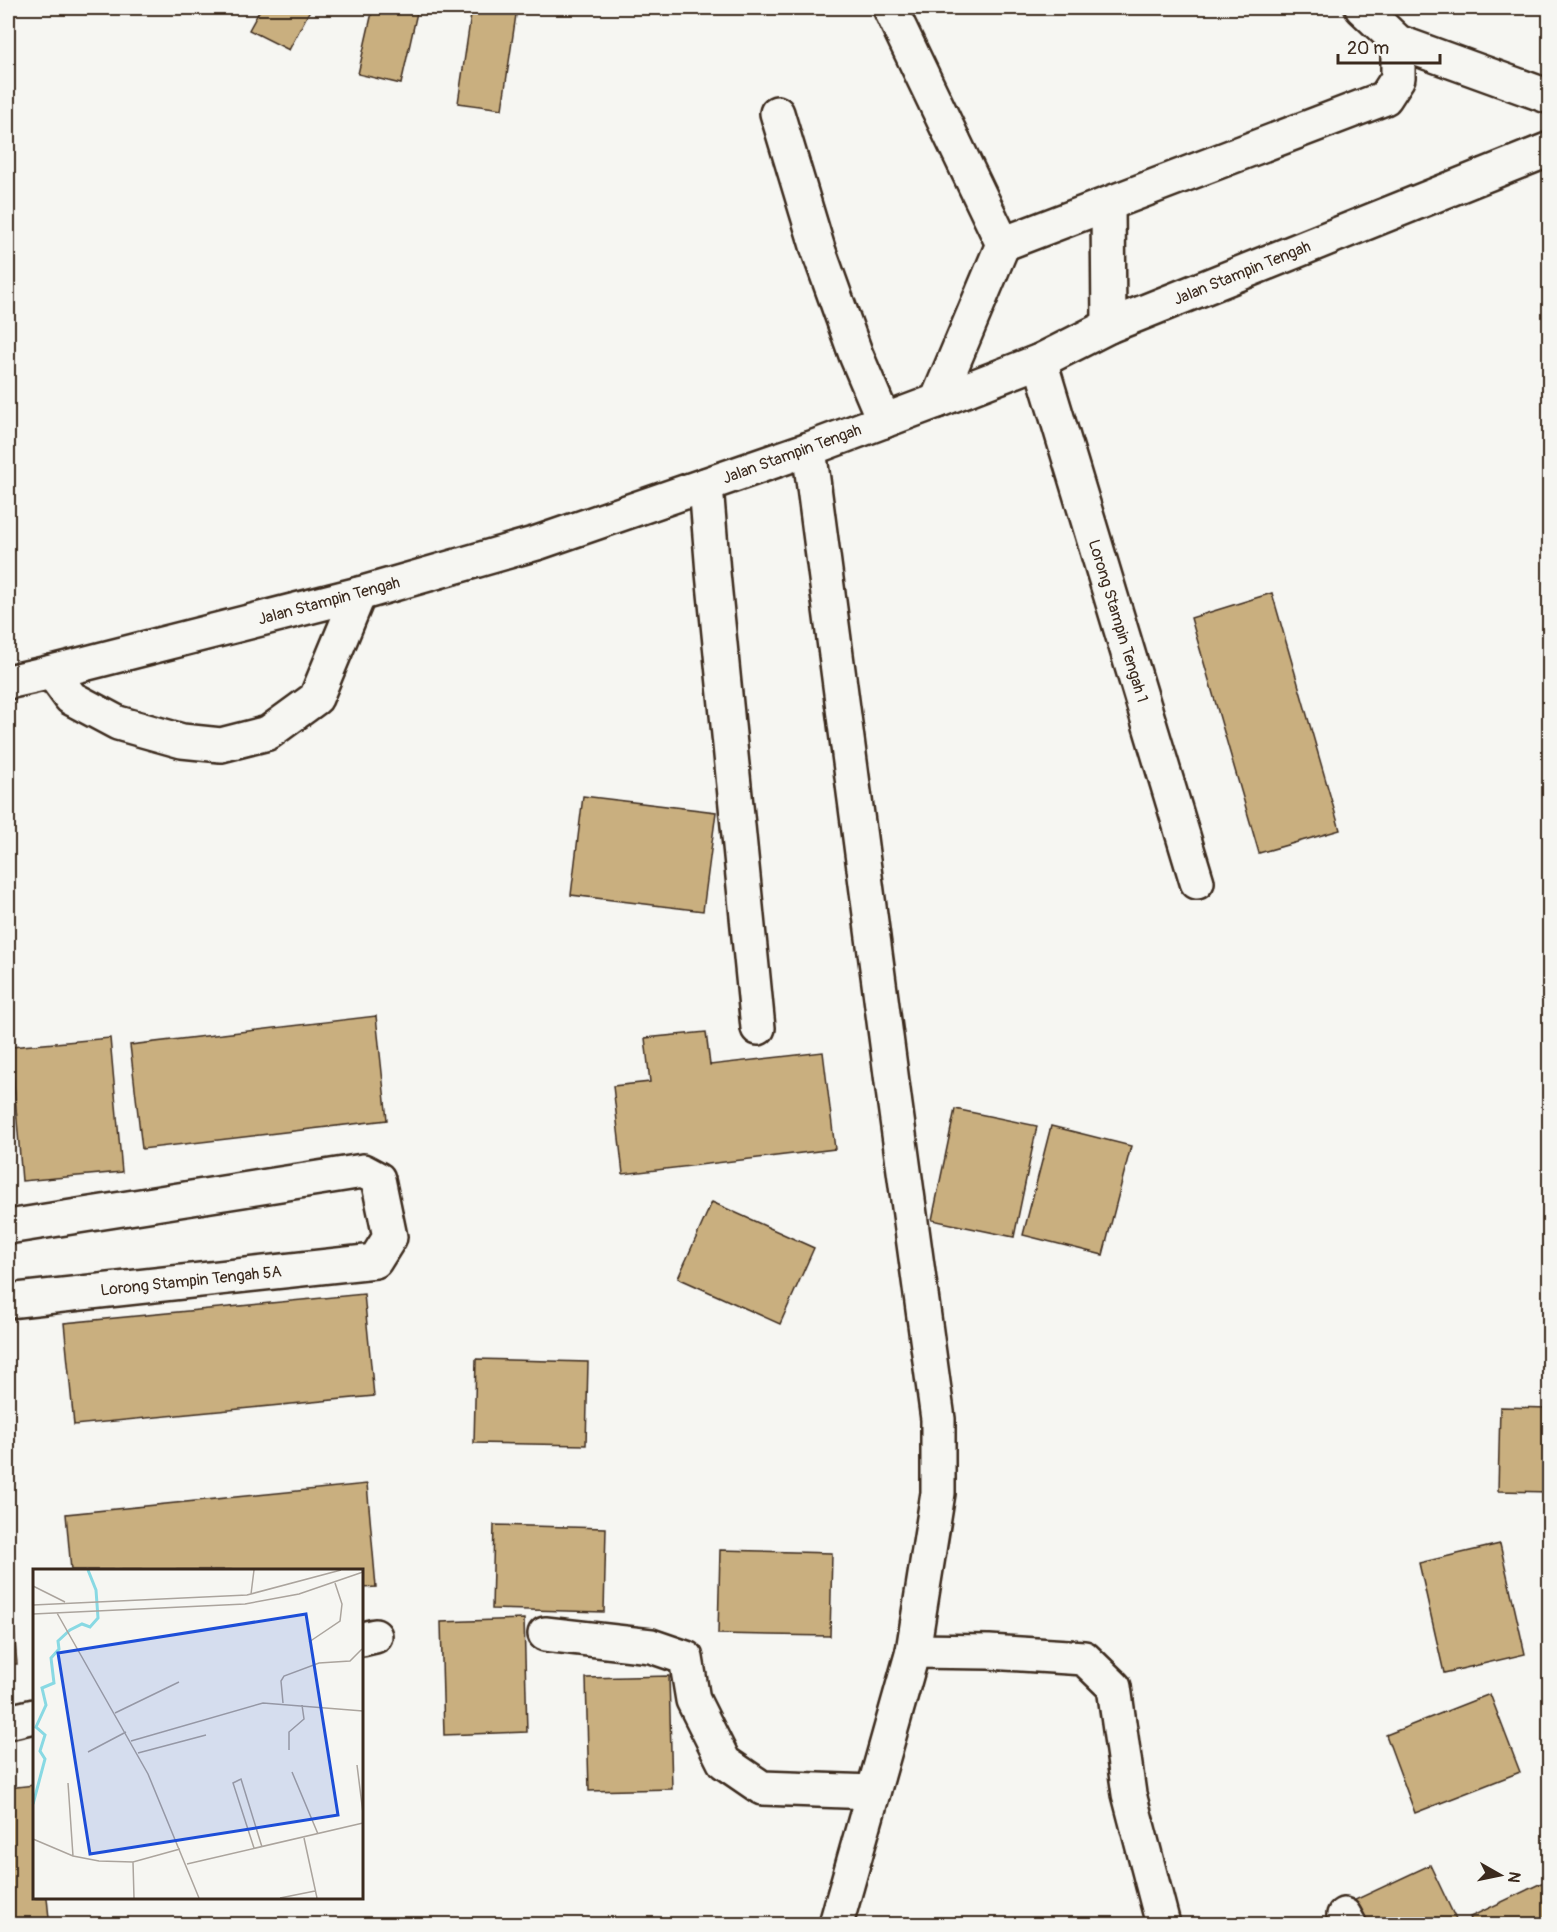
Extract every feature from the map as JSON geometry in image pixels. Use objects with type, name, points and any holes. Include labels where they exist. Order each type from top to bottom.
[{"type":"street","points":[[890,8],[1004,244]]},
{"type":"street","points":[[1362,8],[1398,42],[1550,97]]},
{"type":"street","points":[[937,401],[1004,244],[1385,98],[1398,78],[1398,42]]},
{"type":"street","points":[[777,113],[818,249],[856,355],[884,421]]},
{"type":"street","name":"Jalan Stampin Tengah","points":[[8,682],[359,594],[537,543],[706,485],[809,449],[1040,361],[1109,326],[1550,149]]},
{"type":"street","points":[[1108,205],[1109,326]]},
{"type":"street","name":"Lorong Stampin Tengah 1","points":[[1040,361],[1197,882]]},
{"type":"street","points":[[809,449],[938,1419],[938,1493],[913,1651],[836,1924]]},
{"type":"street","points":[[706,485],[758,1028]]},
{"type":"street","points":[[52,672],[71,698],[118,723],[182,741],[221,745],[268,734],[316,698],[359,594]]},
{"type":"street","name":"Lorong Stampin Tengah 5A","points":[[8,1227],[363,1171],[378,1179],[390,1237],[375,1262],[8,1301]]},
{"type":"street","points":[[545,1634],[651,1646],[686,1658],[693,1700],[724,1762],[762,1788],[873,1792]]},
{"type":"street","points":[[913,1651],[989,1652],[1084,1658],[1114,1687],[1129,1794],[1162,1924]]},
{"type":"street","points":[[8,1722],[33,1716]]},
{"type":"building","points":[[261,8],[311,8],[289,50],[249,30]]},
{"type":"building","points":[[373,8],[418,8],[401,84],[358,74]]},
{"type":"building","points":[[472,8],[517,8],[502,109],[458,103]]},
{"type":"building","points":[[1272,593],[1340,830],[1259,853],[1191,618]]},
{"type":"building","points":[[583,796],[716,812],[703,911],[571,895]]},
{"type":"building","points":[[376,1016],[387,1120],[142,1149],[130,1045]]},
{"type":"building","points":[[706,1032],[710,1065],[823,1052],[835,1149],[623,1174],[613,1086],[650,1082],[645,1038]]},
{"type":"building","points":[[110,1038],[122,1172],[22,1181],[11,1047]]},
{"type":"building","points":[[955,1109],[1037,1126],[1014,1237],[932,1220]]},
{"type":"building","points":[[1051,1126],[1131,1146],[1103,1255],[1023,1235]]},
{"type":"building","points":[[712,1202],[814,1248],[780,1324],[678,1278]]},
{"type":"building","points":[[364,1294],[374,1396],[74,1425],[64,1323]]},
{"type":"building","points":[[476,1359],[588,1362],[586,1445],[474,1443]]},
{"type":"building","points":[[1500,1407],[1550,1408],[1550,1492],[1498,1491]]},
{"type":"building","points":[[367,1484],[376,1587],[363,1588],[363,1569],[71,1569],[66,1514]]},
{"type":"building","points":[[494,1525],[606,1528],[604,1612],[492,1609]]},
{"type":"building","points":[[1500,1544],[1525,1654],[1444,1673],[1419,1563]]},
{"type":"building","points":[[720,1550],[832,1553],[830,1636],[718,1634]]},
{"type":"building","points":[[8,1559],[17,1664],[8,1664]]},
{"type":"building","points":[[524,1619],[527,1732],[444,1735],[441,1622]]},
{"type":"building","points":[[669,1676],[672,1789],[589,1791],[586,1678]]},
{"type":"building","points":[[1490,1694],[1520,1772],[1415,1813],[1386,1735]]},
{"type":"building","points":[[33,1785],[33,1899],[47,1899],[49,1918],[8,1922],[8,1788]]},
{"type":"building","points":[[1430,1865],[1458,1924],[1366,1924],[1355,1900]]},
{"type":"building","points":[[1550,1879],[1550,1924],[1473,1924],[1470,1917]]}]
